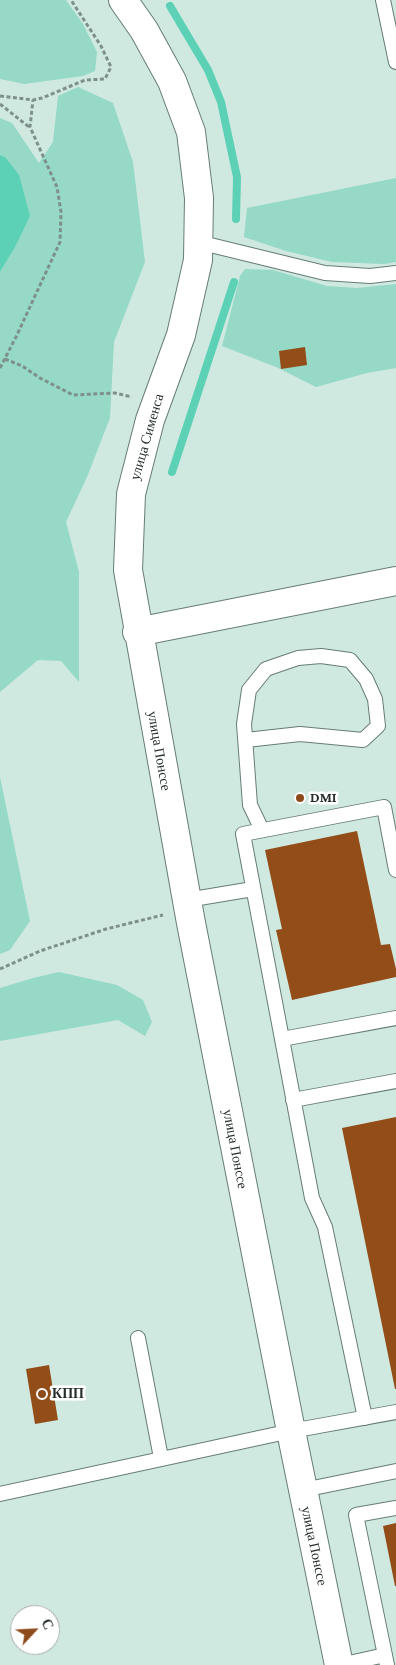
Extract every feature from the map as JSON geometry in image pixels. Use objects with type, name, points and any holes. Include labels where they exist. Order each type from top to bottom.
[{"type":"street","name":"улица Сименса","points":[[123,0],[144,30],[172,81],[191,132],[199,198],[198,260],[181,335],[150,420],[131,494],[128,570],[138,632]]},
{"type":"street","points":[[138,632],[396,581]]},
{"type":"street","name":"улица Понссе","points":[[138,632],[187,904],[290,1431],[339,1665]]},
{"type":"lane","points":[[383,0],[393,34],[396,62]]},
{"type":"lane","points":[[198,242],[325,274],[370,276],[396,273]]},
{"type":"lane","points":[[246,740],[300,734],[363,740],[378,726],[375,699],[366,679],[350,660],[321,656],[298,658],[266,670],[249,690],[244,724],[250,805],[262,830]]},
{"type":"lane","points":[[365,1418],[324,1226],[312,1198],[243,834],[384,807],[396,870]]},
{"type":"lane","points":[[187,904],[253,889]]},
{"type":"lane","points":[[282,1040],[396,1018]]},
{"type":"lane","points":[[293,1100],[396,1081]]},
{"type":"lane","points":[[138,1338],[161,1458]]},
{"type":"lane","points":[[0,1494],[290,1431],[396,1412]]},
{"type":"lane","points":[[303,1490],[396,1471]]},
{"type":"lane","points":[[339,1665],[386,1660],[356,1515],[396,1508]]},
{"type":"path","points":[[0,96],[33,100],[85,80],[105,79],[110,67],[101,46],[71,0]]},
{"type":"path","points":[[30,127],[33,100]]},
{"type":"path","points":[[0,104],[30,127],[57,187],[61,212],[60,242],[0,368]]},
{"type":"path","points":[[4,359],[22,366],[40,378],[73,394],[114,393],[134,398],[158,396]]},
{"type":"path","points":[[0,969],[40,951],[187,904]]},
{"type":"shaded area","points":[[0,0],[66,0],[83,24],[97,52],[95,71],[83,76],[24,84],[0,79]]},
{"type":"shaded area","points":[[78,87],[113,103],[133,162],[145,262],[114,342],[110,418],[87,477],[66,522],[79,572],[79,682],[61,661],[38,660],[0,692],[0,272],[14,249],[5,157],[0,155],[0,118],[12,123],[39,163],[53,142],[58,96]]},
{"type":"shaded area","points":[[0,155],[5,157],[19,175],[30,216],[0,272]]},
{"type":"shaded area","points":[[396,178],[396,262],[384,264],[332,262],[286,251],[244,237],[247,208]]},
{"type":"shaded area","points":[[245,269],[273,270],[327,286],[357,288],[396,284],[396,368],[367,373],[316,387],[276,367],[222,346],[240,276]]},
{"type":"shaded area","points":[[0,777],[30,921],[10,950],[0,954]]},
{"type":"shaded area","points":[[59,972],[117,985],[143,1000],[152,1022],[145,1036],[118,1020],[0,1041],[0,988]]},
{"type":"building","points":[[305,347],[307,365],[281,369],[279,351]]},
{"type":"building","points":[[357,831],[381,945],[390,944],[396,977],[292,1000],[276,930],[282,929],[265,850]]},
{"type":"building","points":[[396,1117],[396,1389],[395,1389],[342,1128]]},
{"type":"building","name":"КПП","points":[[49,1365],[58,1420],[35,1424],[26,1369]]},
{"type":"building","points":[[396,1523],[396,1586],[395,1586],[383,1526]]},
{"type":"waterway","points":[[170,6],[208,70],[221,102],[237,177],[236,219]]},
{"type":"waterway","points":[[172,472],[234,282]]},
{"type":"place","name":"DMI","points":[[300,798]]},
{"type":"place","name":"КПП","points":[[42,1394]]}]
